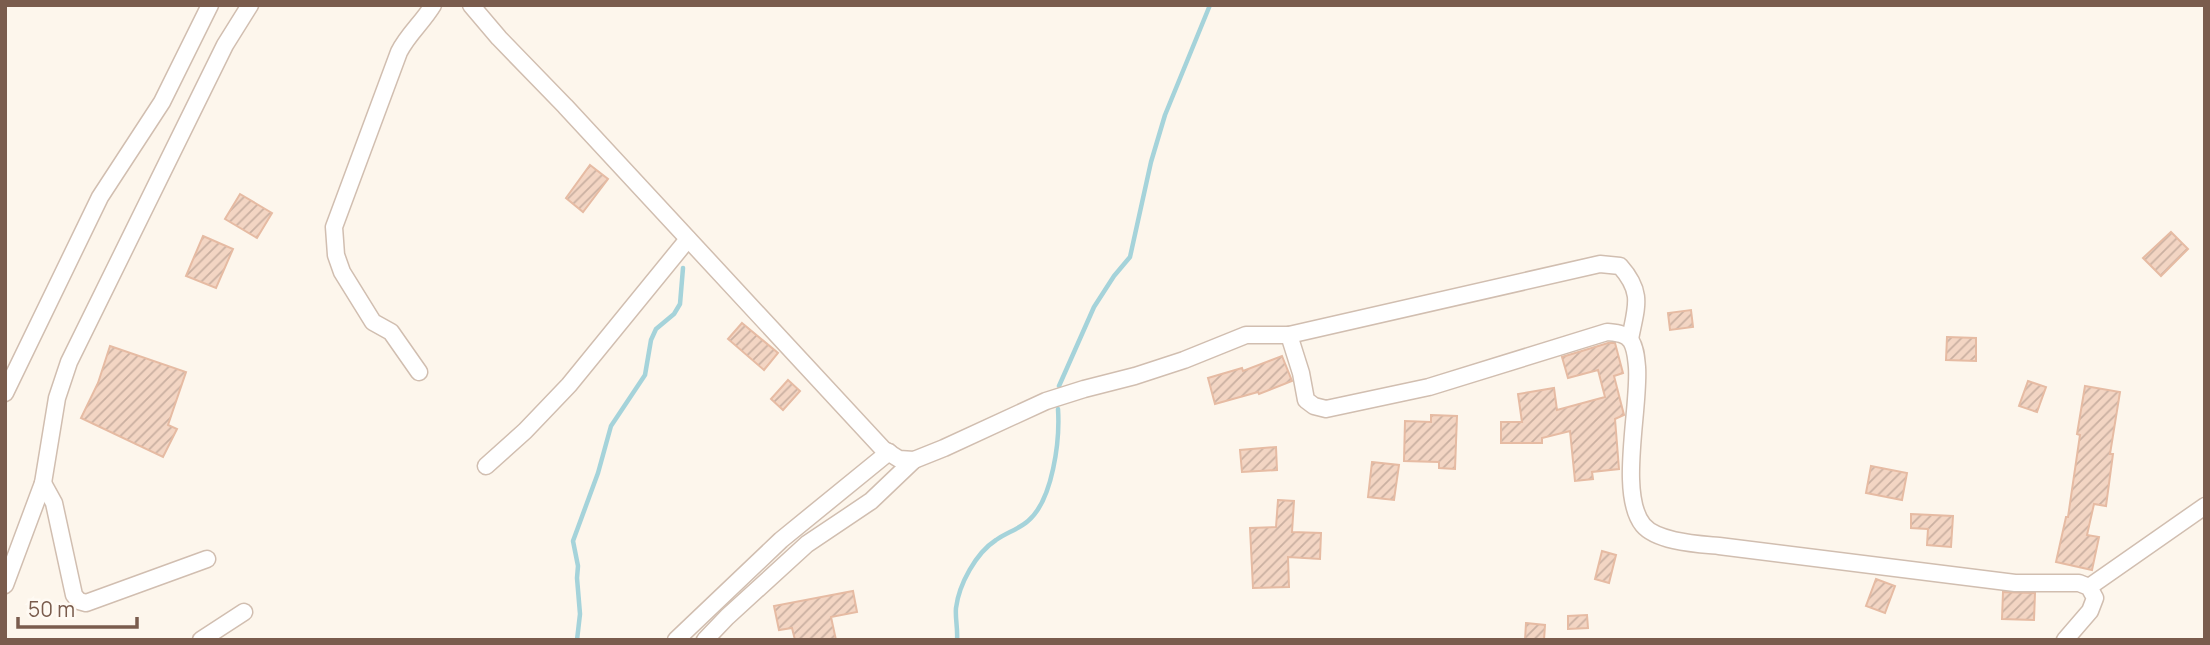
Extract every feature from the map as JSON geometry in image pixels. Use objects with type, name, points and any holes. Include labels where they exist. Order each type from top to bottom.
[{"type":"street","points":[[5,393],[100,197],[162,102],[210,5]]},
{"type":"street","points":[[5,585],[43,483],[57,398],[69,362],[225,46],[250,5]]},
{"type":"street","points":[[419,372],[391,332],[373,322],[342,272],[336,255],[334,227],[399,52],[404,41],[433,5]]},
{"type":"street","points":[[471,5],[883,449],[899,459],[914,460]]},
{"type":"street","points":[[486,466],[525,431],[569,385],[688,239]]},
{"type":"street","points":[[705,640],[807,544],[871,501],[914,460],[1046,401],[1147,372],[1246,335],[1289,335],[1600,264],[1620,266],[1632,280],[1637,301],[1630,339]]},
{"type":"street","points":[[1289,335],[1306,400],[1314,406],[1326,409],[1429,387],[1607,332],[1622,333],[1630,339],[1635,351],[1638,384],[1631,455],[1632,491],[1637,513],[1644,526],[1674,540],[2015,583],[2079,583],[2089,587],[2095,598],[2090,611],[2065,640]]},
{"type":"street","points":[[676,640],[781,540],[889,453]]},
{"type":"street","points":[[43,483],[54,503],[74,596],[79,601],[86,603],[207,559]]},
{"type":"street","points":[[2089,587],[2205,506]]},
{"type":"street","points":[[201,640],[244,612]]},
{"type":"building","points":[[590,165],[608,179],[583,212],[566,198]]},
{"type":"building","points":[[240,194],[272,213],[257,238],[225,219]]},
{"type":"building","points":[[2171,232],[2188,249],[2161,276],[2143,258]]},
{"type":"building","points":[[203,236],[233,249],[216,288],[186,276]]},
{"type":"building","points":[[1691,310],[1693,327],[1670,330],[1668,313]]},
{"type":"building","points":[[742,323],[778,353],[764,370],[728,339]]},
{"type":"building","points":[[1947,337],[1976,338],[1976,361],[1946,360]]},
{"type":"building","points":[[1615,343],[1623,373],[1614,376],[1624,415],[1615,419],[1619,469],[1592,472],[1593,479],[1575,481],[1570,431],[1542,438],[1542,443],[1501,443],[1501,422],[1522,422],[1518,394],[1554,388],[1557,410],[1605,397],[1598,370],[1568,378],[1562,357]]},
{"type":"building","points":[[110,346],[186,372],[168,425],[177,429],[163,457],[81,418],[98,383]]},
{"type":"building","points":[[1282,356],[1292,381],[1259,394],[1258,392],[1215,404],[1208,378],[1242,368],[1243,371]]},
{"type":"building","points":[[788,380],[800,391],[783,410],[771,399]]},
{"type":"building","points":[[2028,381],[2046,387],[2037,412],[2019,406]]},
{"type":"building","points":[[2085,386],[2120,392],[2110,454],[2113,454],[2106,506],[2094,504],[2087,535],[2099,537],[2092,570],[2056,562],[2068,517]]},
{"type":"building","points":[[1431,415],[1457,416],[1455,469],[1439,468],[1439,462],[1404,461],[1405,421],[1431,422]]},
{"type":"building","points":[[1276,447],[1277,470],[1242,472],[1240,450]]},
{"type":"building","points":[[1372,462],[1399,465],[1394,500],[1368,497]]},
{"type":"building","points":[[1871,466],[1907,473],[1902,500],[1866,493]]},
{"type":"building","points":[[1278,500],[1294,501],[1292,532],[1321,533],[1320,559],[1288,557],[1289,587],[1253,588],[1250,528],[1276,527]]},
{"type":"building","points":[[1911,514],[1953,516],[1951,547],[1927,545],[1928,529],[1911,528]]},
{"type":"building","points":[[1602,551],[1616,555],[1609,583],[1595,579]]},
{"type":"building","points":[[1876,579],[1895,586],[1885,613],[1866,606]]},
{"type":"building","points":[[853,591],[857,612],[831,617],[836,640],[795,640],[792,628],[779,630],[774,606]]},
{"type":"building","points":[[2003,592],[2035,593],[2034,620],[2002,619]]},
{"type":"building","points":[[1587,615],[1588,628],[1568,629],[1568,616]]},
{"type":"building","points":[[1526,623],[1545,625],[1544,640],[1525,640]]},
{"type":"waterway","points":[[1059,386],[1094,307],[1130,257],[1151,162],[1165,115],[1210,5]]},
{"type":"waterway","points":[[577,640],[580,614],[578,566],[573,541],[598,473],[611,426],[645,375],[651,340],[656,329],[674,314],[680,304],[683,268]]},
{"type":"waterway","points":[[957,640],[956,608],[970,570],[989,546],[1028,521],[1044,499],[1056,453],[1058,409]]}]
